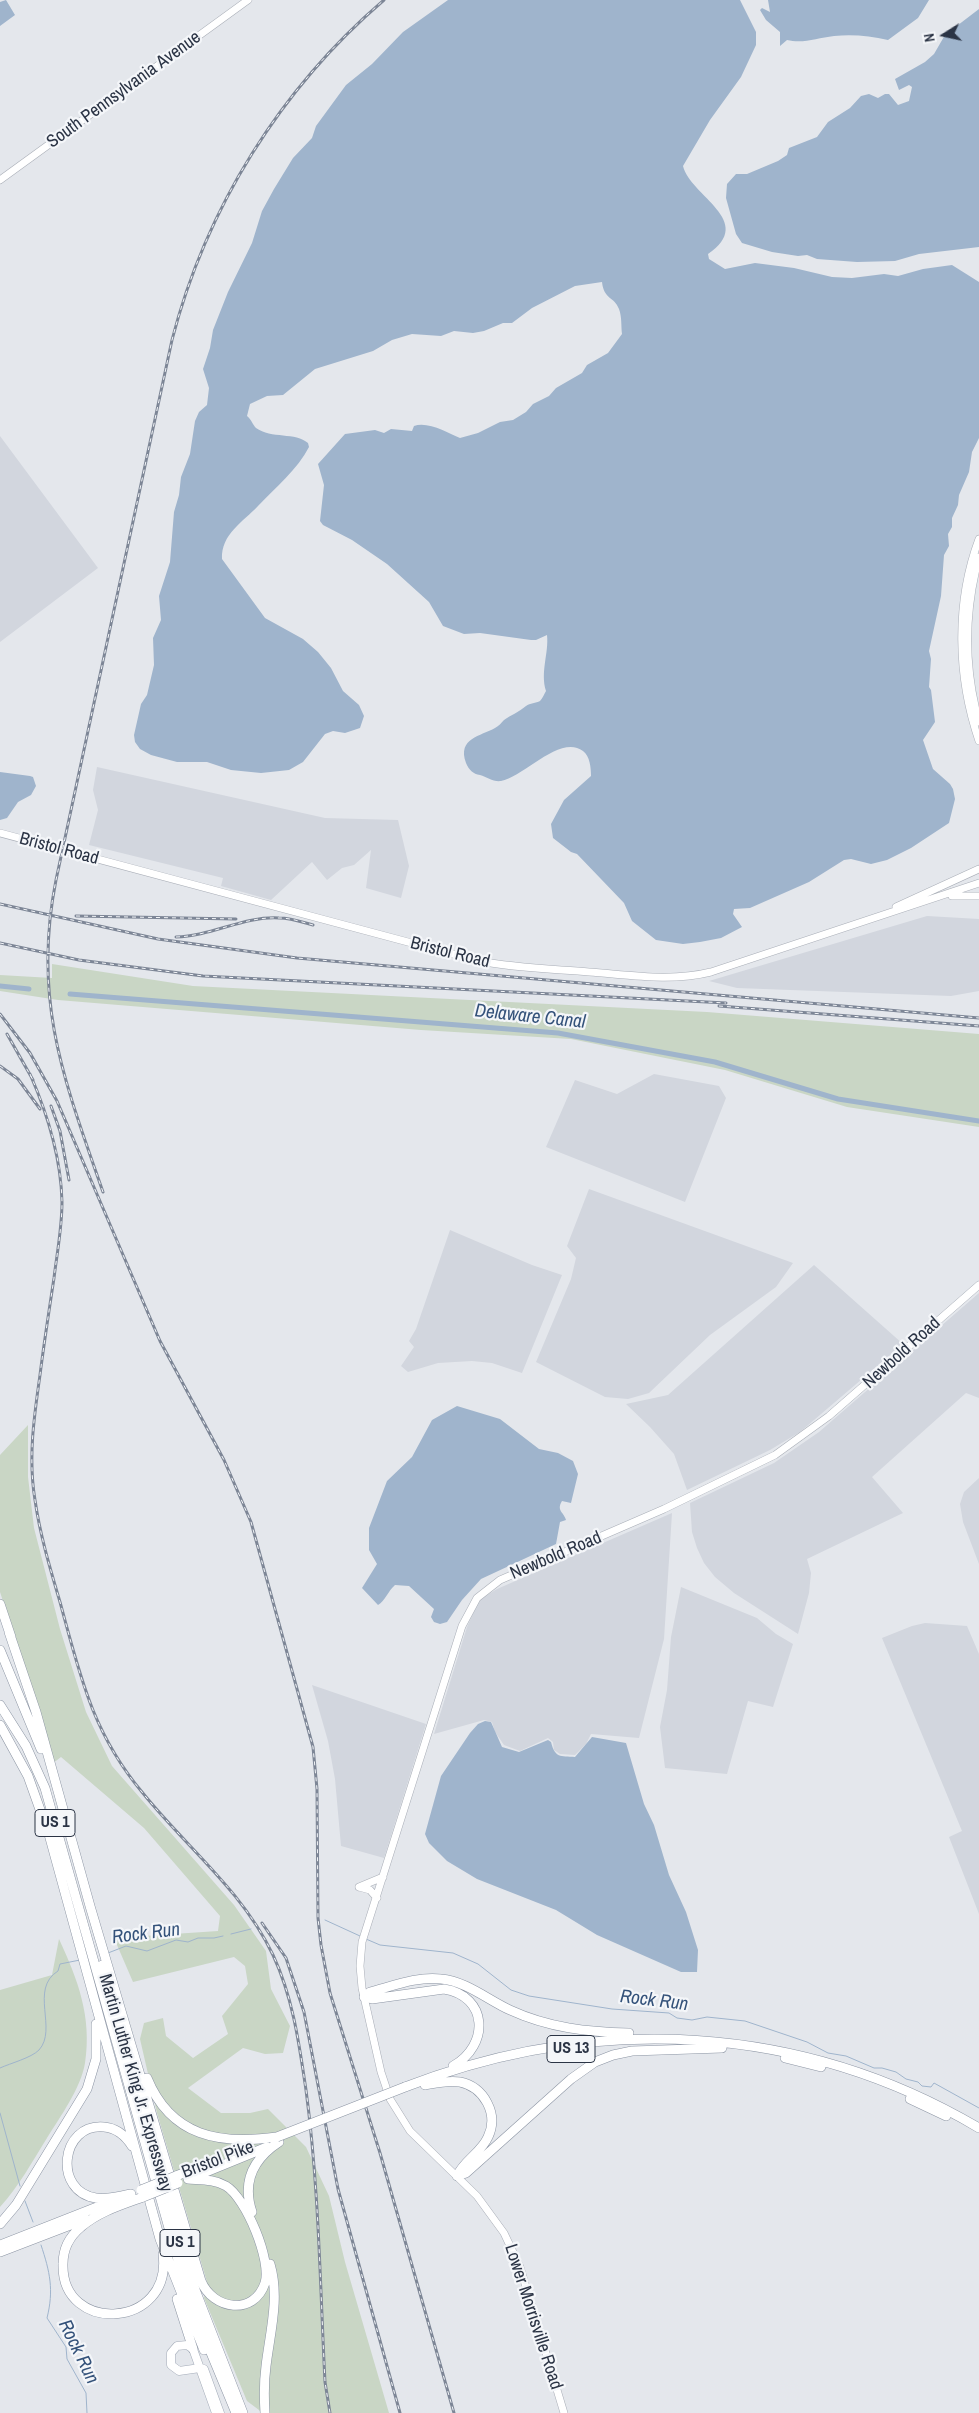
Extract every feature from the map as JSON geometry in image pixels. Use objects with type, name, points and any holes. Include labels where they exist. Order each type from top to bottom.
[{"type":"highway","name":"US 1","points":[[0,1604],[41,1749],[91,1949]]},
{"type":"highway","points":[[9,1632],[36,1712],[96,1967],[129,2031],[153,2092],[166,2110],[184,2125],[205,2135],[227,2140],[278,2140]]},
{"type":"highway","points":[[0,1650],[41,1749]]},
{"type":"highway","name":"US 1","points":[[0,1705],[26,1746],[43,1783],[91,1949]]},
{"type":"highway","points":[[0,1725],[23,1766],[91,1949],[96,1967],[91,1992],[97,2039],[96,2060],[90,2082],[79,2103],[16,2205],[0,2224]]},
{"type":"highway","name":"Martin Luther King Jr. Expressway","points":[[96,1967],[186,2284],[236,2413]]},
{"type":"highway","name":"Martin Luther King Jr. Expressway","points":[[96,1967],[208,2329],[243,2413]]},
{"type":"highway","points":[[364,1997],[370,1992],[420,1980],[440,1979],[459,1983],[510,2010],[548,2024],[584,2031],[653,2034],[689,2039]]},
{"type":"highway","points":[[364,1997],[372,1999],[444,1989],[458,1993],[468,2001],[476,2011],[479,2022],[477,2042],[467,2057],[439,2074]]},
{"type":"highway","points":[[91,1992],[160,2239],[201,2344],[236,2413]]},
{"type":"highway","points":[[129,2031],[179,2209],[203,2285],[210,2296],[222,2303],[234,2305],[247,2303],[262,2289],[267,2271],[246,2208],[236,2194],[222,2184],[188,2179]]},
{"type":"highway","name":"US 13","points":[[177,2180],[188,2179],[439,2074],[504,2055],[571,2043],[622,2039],[689,2039],[773,2050],[838,2066],[917,2095],[979,2128]]},
{"type":"highway","name":"US 13","points":[[406,2089],[497,2063],[572,2049],[638,2044],[722,2048],[788,2059],[852,2077],[914,2101],[979,2135]]},
{"type":"highway","points":[[457,2176],[466,2173],[577,2074],[602,2059],[632,2051],[722,2048]]},
{"type":"highway","points":[[425,2085],[449,2082],[463,2083],[479,2092],[489,2105],[492,2117],[490,2134],[484,2144],[461,2167],[457,2176]]},
{"type":"highway","points":[[131,2194],[102,2198],[82,2193],[70,2179],[66,2158],[68,2148],[76,2137],[88,2129],[102,2127],[122,2134],[137,2157]]},
{"type":"highway","points":[[265,2413],[265,2374],[274,2310],[275,2287],[271,2266],[250,2206],[248,2187],[257,2161],[278,2140]]},
{"type":"highway","name":"Bristol Pike","points":[[131,2194],[142,2194],[278,2140]]},
{"type":"highway","points":[[0,2245],[131,2194]]},
{"type":"highway","name":"US 13","points":[[98,2215],[142,2194]]},
{"type":"highway","points":[[98,2215],[80,2227],[72,2236],[66,2246],[63,2262],[64,2278],[71,2293],[83,2306],[94,2311],[111,2315],[127,2312],[143,2304],[151,2297],[162,2274],[163,2257],[160,2239]]},
{"type":"highway","points":[[0,2252],[98,2215]]},
{"type":"highway","points":[[168,2260],[170,2274],[193,2349]]},
{"type":"main road","name":"South Pennsylvania Avenue","points":[[0,180],[248,0]]},
{"type":"main road","points":[[979,539],[966,589],[962,640],[966,691],[979,741]]},
{"type":"main road","points":[[979,557],[970,597],[967,640],[970,683],[979,722]]},
{"type":"main road","name":"Bristol Road","points":[[0,833],[479,961],[517,967],[659,978],[688,977],[711,972],[903,909]]},
{"type":"main road","points":[[882,916],[979,868]]},
{"type":"main road","points":[[903,909],[979,881]]},
{"type":"main road","points":[[903,909],[953,896],[979,896]]},
{"type":"main road","name":"Newbold Road","points":[[364,1997],[360,1966],[362,1942],[462,1626],[472,1604],[483,1592],[500,1580],[664,1509],[775,1455],[829,1416],[979,1284]]},
{"type":"main road","points":[[377,1898],[370,1890],[359,1887],[383,1877]]},
{"type":"main road","name":"Lower Morrisville Road","points":[[364,1997],[383,2078],[395,2109],[414,2135],[487,2207],[512,2247],[520,2267],[564,2413]]},
{"type":"main road","points":[[216,2413],[200,2368],[193,2349],[187,2345],[177,2346],[171,2353],[170,2362],[173,2368],[179,2371],[200,2368],[207,2373],[220,2413]]},
{"type":"shaded area","points":[[0,436],[98,568],[0,642]]},
{"type":"shaded area","points":[[97,767],[325,818],[398,820],[409,866],[401,898],[366,888],[371,850],[354,865],[342,868],[327,880],[312,862],[271,900],[221,886],[223,878],[89,845],[98,810],[93,790]]},
{"type":"shaded area","points":[[927,916],[979,919],[979,991],[951,996],[737,988],[709,981]]},
{"type":"shaded area","points":[[654,1074],[719,1086],[726,1098],[685,1202],[546,1147],[575,1080],[617,1094]]},
{"type":"shaded area","points":[[589,1189],[793,1263],[776,1287],[710,1335],[649,1393],[628,1399],[605,1397],[536,1362],[571,1279],[576,1258],[567,1246]]},
{"type":"shaded area","points":[[450,1230],[532,1265],[562,1275],[522,1373],[492,1363],[472,1361],[438,1363],[408,1372],[401,1366],[414,1347],[409,1341],[416,1329]]},
{"type":"shaded area","points":[[814,1265],[903,1344],[800,1432],[770,1450],[687,1490],[674,1454],[626,1404],[668,1395]]},
{"type":"shaded area","points":[[979,1293],[979,1398],[966,1393],[872,1477],[903,1513],[807,1559],[811,1573],[809,1593],[798,1634],[734,1593],[715,1577],[704,1563],[697,1548],[692,1532],[690,1503],[774,1463],[819,1432]]},
{"type":"shaded area","points":[[979,1478],[979,1564],[963,1522],[960,1504],[964,1492]]},
{"type":"shaded area","points":[[672,1513],[664,1639],[639,1738],[591,1734],[586,1744],[575,1755],[560,1754],[554,1750],[553,1742],[548,1738],[520,1751],[504,1745],[495,1732],[492,1722],[484,1720],[434,1734],[467,1627],[479,1600],[497,1589]]},
{"type":"shaded area","points":[[681,1587],[757,1618],[776,1634],[793,1644],[773,1707],[748,1701],[727,1774],[665,1768],[660,1727],[667,1690],[671,1637]]},
{"type":"shaded area","points":[[925,1623],[967,1626],[979,1654],[979,1914],[949,1837],[962,1831],[882,1638]]},
{"type":"shaded area","points":[[312,1685],[426,1724],[384,1858],[341,1846],[335,1779],[328,1741]]},
{"type":"green space","points":[[52,964],[193,986],[707,1012],[979,1034],[979,1127],[847,1107],[725,1070],[571,1039],[421,1030],[58,1000],[0,991],[0,975],[52,978]]},
{"type":"green space","points":[[28,1425],[28,1477],[34,1528],[60,1629],[86,1712],[112,1766],[234,1905],[266,1951],[271,1989],[290,2026],[283,2053],[265,2054],[243,2048],[188,2088],[221,2113],[250,2113],[268,2109],[306,2147],[329,2196],[345,2262],[389,2413],[261,2413],[247,2401],[204,2298],[207,2282],[157,2113],[140,2039],[144,2023],[163,2018],[166,2036],[193,2058],[228,2034],[222,2016],[248,1984],[245,1966],[234,1957],[133,1982],[114,1938],[218,1931],[220,1916],[144,1828],[61,1757],[52,1764],[35,1698],[0,1592],[0,1455]]},
{"type":"green space","points":[[59,1939],[72,1969],[85,2014],[87,2046],[83,2073],[69,2102],[25,2174],[0,2207],[0,1990],[52,1975]]},
{"type":"water","points":[[6,0],[15,15],[0,26],[0,2]]},
{"type":"water","points":[[448,0],[740,0],[756,32],[756,45],[741,77],[710,120],[683,166],[688,177],[716,209],[723,220],[726,231],[721,242],[708,254],[709,259],[725,269],[755,263],[794,268],[832,277],[852,278],[884,274],[898,276],[923,269],[952,265],[979,282],[979,438],[972,452],[969,472],[952,518],[952,527],[948,534],[949,546],[944,555],[941,596],[929,651],[931,659],[929,687],[935,722],[923,740],[933,769],[953,789],[955,799],[949,823],[911,848],[887,860],[871,864],[851,859],[844,860],[809,882],[750,908],[734,909],[733,914],[742,927],[721,938],[683,944],[656,940],[632,921],[624,903],[577,854],[571,852],[553,838],[551,824],[564,800],[591,776],[589,759],[583,751],[574,747],[553,752],[510,778],[501,781],[475,774],[467,765],[464,755],[465,748],[472,739],[496,727],[529,704],[542,699],[546,691],[544,670],[547,635],[531,640],[480,633],[464,634],[443,626],[429,602],[387,564],[352,540],[323,525],[320,521],[324,485],[318,464],[345,434],[375,430],[384,433],[391,429],[412,431],[414,426],[420,425],[438,428],[460,438],[478,433],[500,422],[513,420],[526,412],[533,404],[549,396],[556,388],[582,373],[587,365],[608,353],[622,334],[621,318],[617,305],[605,292],[602,282],[575,286],[532,308],[512,323],[503,323],[484,331],[473,333],[454,331],[441,336],[412,334],[392,340],[373,351],[315,369],[283,395],[267,396],[250,404],[247,416],[256,428],[269,433],[303,440],[308,443],[309,447],[293,471],[229,535],[225,542],[222,559],[265,618],[303,639],[318,652],[331,668],[343,691],[359,705],[364,716],[360,728],[345,733],[333,731],[325,734],[303,762],[289,770],[261,773],[231,770],[207,762],[177,762],[151,755],[140,749],[135,742],[134,735],[141,704],[147,695],[154,665],[153,638],[161,620],[159,596],[170,562],[174,512],[179,495],[181,477],[190,454],[195,421],[199,412],[207,405],[209,388],[203,369],[210,348],[213,330],[228,292],[252,243],[262,211],[293,158],[312,138],[316,126],[346,85],[372,64],[403,32]]},
{"type":"water","points":[[768,0],[929,0],[918,18],[888,40],[875,37],[841,35],[804,41],[787,40],[780,46],[780,32],[766,20],[760,10],[762,8],[770,12]]},
{"type":"water","points":[[979,9],[979,247],[919,254],[895,261],[857,262],[817,259],[807,255],[798,256],[772,252],[742,243],[736,234],[726,198],[727,184],[736,174],[747,174],[778,161],[787,155],[789,148],[817,137],[828,122],[850,108],[861,96],[869,94],[878,98],[889,94],[898,105],[909,101],[912,87],[909,85],[899,90],[895,79],[925,62],[934,54],[945,35]]},
{"type":"water","points":[[0,772],[33,777],[36,786],[31,795],[18,802],[7,818],[0,820]]},
{"type":"water","points":[[457,1406],[500,1419],[539,1449],[558,1453],[573,1461],[578,1474],[571,1503],[562,1501],[560,1504],[560,1509],[566,1520],[560,1522],[556,1544],[481,1579],[462,1600],[447,1622],[440,1624],[434,1622],[431,1617],[434,1609],[409,1586],[395,1585],[378,1605],[362,1588],[377,1564],[369,1550],[369,1528],[387,1481],[412,1457],[432,1420]]},
{"type":"water","points":[[485,1721],[491,1722],[502,1747],[519,1752],[548,1740],[551,1742],[556,1754],[575,1757],[592,1737],[626,1743],[644,1804],[654,1825],[669,1875],[686,1912],[698,1950],[697,1972],[681,1972],[597,1935],[556,1910],[477,1879],[447,1861],[429,1843],[425,1834],[441,1776],[470,1733],[478,1724]]},
{"type":"waterway","name":"Delaware Canal","points":[[0,986],[29,989]]},
{"type":"waterway","name":"Delaware Canal","points":[[70,994],[558,1033],[715,1062],[838,1099],[979,1121]]},
{"type":"waterway","name":"Rock Run","points":[[325,1920],[360,1936]]},
{"type":"waterway","name":"Rock Run","points":[[231,1934],[251,1929]]},
{"type":"waterway","name":"Rock Run","points":[[108,1953],[126,1946],[147,1951],[176,1940],[188,1942],[198,1938],[223,1936]]},
{"type":"waterway","name":"Rock Run","points":[[366,1939],[380,1945],[453,1953],[478,1964],[511,1990],[529,1996],[612,2009],[669,2013],[677,2018],[692,2020],[707,2017],[745,2021],[807,2042],[828,2053],[846,2056],[874,2068],[896,2072],[906,2079],[918,2082],[922,2086],[931,2087],[934,2083],[979,2108]]},
{"type":"waterway","name":"Rock Run","points":[[0,2068],[26,2058],[39,2050],[44,2041],[46,2031],[45,1988],[58,1971],[60,1964],[80,1960]]},
{"type":"waterway","name":"Rock Run","points":[[0,2113],[20,2186]]},
{"type":"waterway","name":"Rock Run","points":[[25,2201],[33,2222]]},
{"type":"waterway","name":"Rock Run","points":[[41,2245],[47,2264],[51,2290],[47,2318],[66,2347],[67,2359],[86,2393],[87,2413]]},
{"type":"railway","points":[[103,1192],[76,1113],[56,1039],[50,1002],[48,964],[50,923],[56,880],[172,340],[187,291],[205,244],[227,198],[252,154],[281,111],[312,72],[347,34],[384,0]]},
{"type":"railway","points":[[0,904],[158,939],[297,958],[979,1018]]},
{"type":"railway","points":[[76,916],[236,919]]},
{"type":"railway","points":[[176,937],[189,936],[266,918],[296,920],[313,925]]},
{"type":"railway","points":[[0,943],[79,960],[203,976],[726,1003]]},
{"type":"railway","points":[[719,1006],[979,1026]]},
{"type":"railway","points":[[0,1014],[30,1053],[57,1101],[160,1341],[224,1460],[251,1522],[313,1747],[317,1789],[318,1918],[330,1993],[380,2153],[454,2413]]},
{"type":"railway","points":[[7,1034],[33,1080]]},
{"type":"railway","points":[[0,1066],[18,1079],[40,1109]]},
{"type":"railway","points":[[30,1074],[52,1136],[59,1169],[62,1202],[59,1240],[34,1422],[32,1469],[40,1526],[74,1654],[99,1725],[125,1770],[142,1792],[230,1889],[246,1910],[273,1955],[286,1988],[298,2038],[314,2163],[325,2382],[330,2413]]},
{"type":"railway","points":[[51,1106],[60,1131],[69,1180]]},
{"type":"railway","points":[[262,1923],[286,1958],[304,2012],[338,2189],[400,2413]]}]
